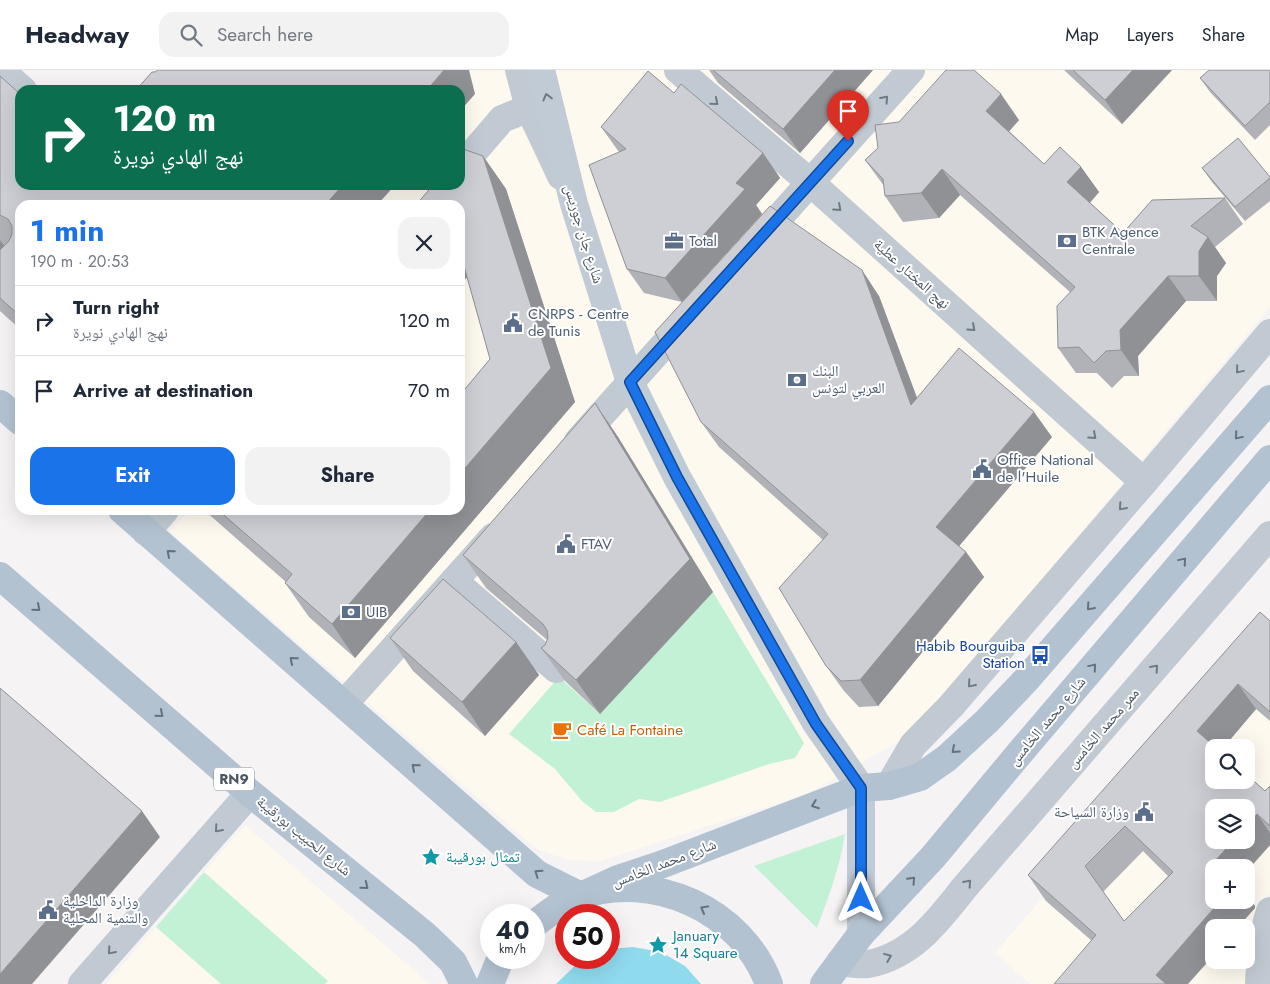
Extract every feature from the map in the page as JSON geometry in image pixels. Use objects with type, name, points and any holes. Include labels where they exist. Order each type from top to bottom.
[{"type":"main road","name":"شارع جان جوريس","points":[[541,70],[574,204],[630,382],[677,477],[816,724],[861,788]]},
{"type":"main road","name":"شارع محمد الخامس","points":[[581,896],[618,879],[861,788],[890,786],[920,778],[947,758],[1032,674],[1270,399]]},
{"type":"main road","points":[[0,404],[15,417]]},
{"type":"main road","name":"شارع محمد الخامس","points":[[824,984],[861,934],[933,857],[1270,459]]},
{"type":"main road","points":[[127,515],[538,874],[581,896]]},
{"type":"main road","name":"شارع الحبيب بورقيبة","points":[[0,576],[250,793],[426,935],[452,962],[464,984]]},
{"type":"main road","points":[[861,788],[861,934]]},
{"type":"main road","points":[[545,916],[565,902],[608,890],[636,888],[665,892],[691,902],[716,916],[738,934],[755,956],[769,984]]},
{"type":"main road","points":[[490,984],[496,969]]},
{"type":"street","points":[[0,70],[17,85]]},
{"type":"street","points":[[519,70],[529,108],[574,204]]},
{"type":"street","name":"نهج المختار عطية","points":[[678,70],[811,183],[1144,482]]},
{"type":"street","points":[[744,257],[911,70]]},
{"type":"street","points":[[465,162],[502,118],[529,108]]},
{"type":"street","points":[[138,190],[149,200]]},
{"type":"street","points":[[559,462],[704,301]]},
{"type":"street","points":[[890,786],[913,745],[951,706],[1270,333]]},
{"type":"street","points":[[146,532],[161,515]]},
{"type":"street","points":[[344,704],[507,521]]},
{"type":"street","name":"ممر محمد الخامس","points":[[840,962],[866,964],[885,959],[907,949],[922,937],[938,921],[964,888],[1270,535]]},
{"type":"street","points":[[454,581],[556,669]]},
{"type":"street","points":[[82,984],[250,793]]},
{"type":"street","points":[[1259,984],[1260,958],[1270,911]]},
{"type":"shaded area","points":[[208,70],[1270,70],[1270,307],[912,734],[807,794],[601,861],[568,860],[537,849],[170,532],[185,515],[465,515],[465,200],[162,200],[152,190],[465,190],[465,85],[397,85]]},
{"type":"shaded area","points":[[1270,632],[1270,891],[1255,925],[1255,919],[1205,919],[1205,969],[1247,969],[1245,984],[1030,984],[995,953]]},
{"type":"shaded area","points":[[245,825],[430,984],[106,984]]},
{"type":"green space","points":[[713,592],[804,743],[795,758],[769,764],[660,802],[639,799],[614,812],[596,812],[582,801],[555,769],[509,734],[559,677],[600,714]]},
{"type":"green space","points":[[845,834],[837,870],[817,928],[754,866]]},
{"type":"green space","points":[[204,872],[328,981],[325,984],[221,984],[156,927]]},
{"type":"water","points":[[633,947],[661,952],[685,966],[701,984],[556,984],[572,969],[620,969],[620,948]]},
{"type":"building","points":[[158,70],[444,70],[431,85],[140,85],[152,72]]},
{"type":"building","points":[[713,70],[835,70],[783,129]]},
{"type":"building","name":"BTK Agence Centrale","points":[[946,70],[974,70],[1001,94],[986,111],[1044,164],[1060,147],[1081,167],[1067,182],[1123,233],[1152,200],[1225,198],[1191,226],[1208,237],[1199,251],[1199,276],[1168,276],[1120,330],[1121,350],[1106,351],[1094,363],[1079,347],[1058,348],[1057,306],[1075,287],[942,169],[921,193],[885,196],[883,179],[865,160],[878,148],[875,125],[899,122]]},
{"type":"building","points":[[1073,70],[1133,70],[1105,100]]},
{"type":"building","points":[[1209,70],[1270,70],[1270,102],[1245,126],[1200,78]]},
{"type":"building","name":"Total","points":[[648,71],[674,93],[681,84],[763,153],[736,183],[745,189],[665,278],[627,269],[589,165],[626,149],[601,127]]},
{"type":"building","points":[[0,76],[15,90],[15,190],[338,190],[330,200],[15,200],[15,312],[0,298],[0,250],[9,241],[12,234],[12,226],[8,219],[0,215]]},
{"type":"building","points":[[1238,138],[1270,178],[1235,207],[1202,168]]},
{"type":"building","points":[[465,150],[483,156],[551,368],[465,468],[465,389],[490,359],[465,270],[465,200],[420,200],[429,190],[465,190]]},
{"type":"building","points":[[770,206],[862,270],[911,405],[959,348],[1034,412],[936,527],[966,552],[860,680],[841,681],[826,666],[779,588],[828,534],[701,422],[655,332]]},
{"type":"building","points":[[595,403],[690,559],[576,680],[541,648],[545,645],[548,638],[547,630],[543,624],[463,555]]},
{"type":"building","points":[[224,515],[426,515],[332,624],[285,583],[292,574]]},
{"type":"building","points":[[443,579],[516,642],[462,702],[390,638]]},
{"type":"building","points":[[1260,612],[1270,621],[1270,712],[1238,684],[1197,731],[1206,739],[1205,789],[1255,789],[1255,782],[1265,791],[1270,786],[1270,826],[1257,814],[1255,816],[1255,799],[1205,799],[1205,849],[1226,849],[1217,859],[1205,859],[1205,909],[1213,909],[1156,975],[1166,984],[1054,984],[1096,935],[1028,875]],"holes":[[[1125,826],[1173,872],[1124,921],[1085,866]]]},
{"type":"building","name":"وزارة الداخلية والتنمية المحلية","points":[[0,688],[142,811],[0,974]]},
{"type":"place","name":"Total","points":[[674,241]]},
{"type":"place","name":"BTK Agence Centrale","points":[[1067,241]]},
{"type":"place","name":"CNRPS - Centre de Tunis","points":[[513,323]]},
{"type":"place","name":"البنك العربي لتونس","points":[[797,380]]},
{"type":"place","name":"Office National de l'Huile","points":[[982,469]]},
{"type":"place","name":"FTAV","points":[[566,544]]},
{"type":"place","name":"UIB","points":[[351,612]]},
{"type":"place","name":"Habib Bourguiba Station","points":[[1040,655]]},
{"type":"place","name":"Café La Fontaine","points":[[562,730]]},
{"type":"place","name":"وزارة السياحة","points":[[1144,812]]},
{"type":"place","name":"تمثال بورقيبة","points":[[431,857]]},
{"type":"place","name":"وزارة الداخلية والتنمية المحلية","points":[[48,910]]},
{"type":"place","name":"January 14 Square","points":[[658,945]]},
{"type":"route","points":[[848,141],[630,382],[677,477],[816,724],[861,788],[861,898]]}]
